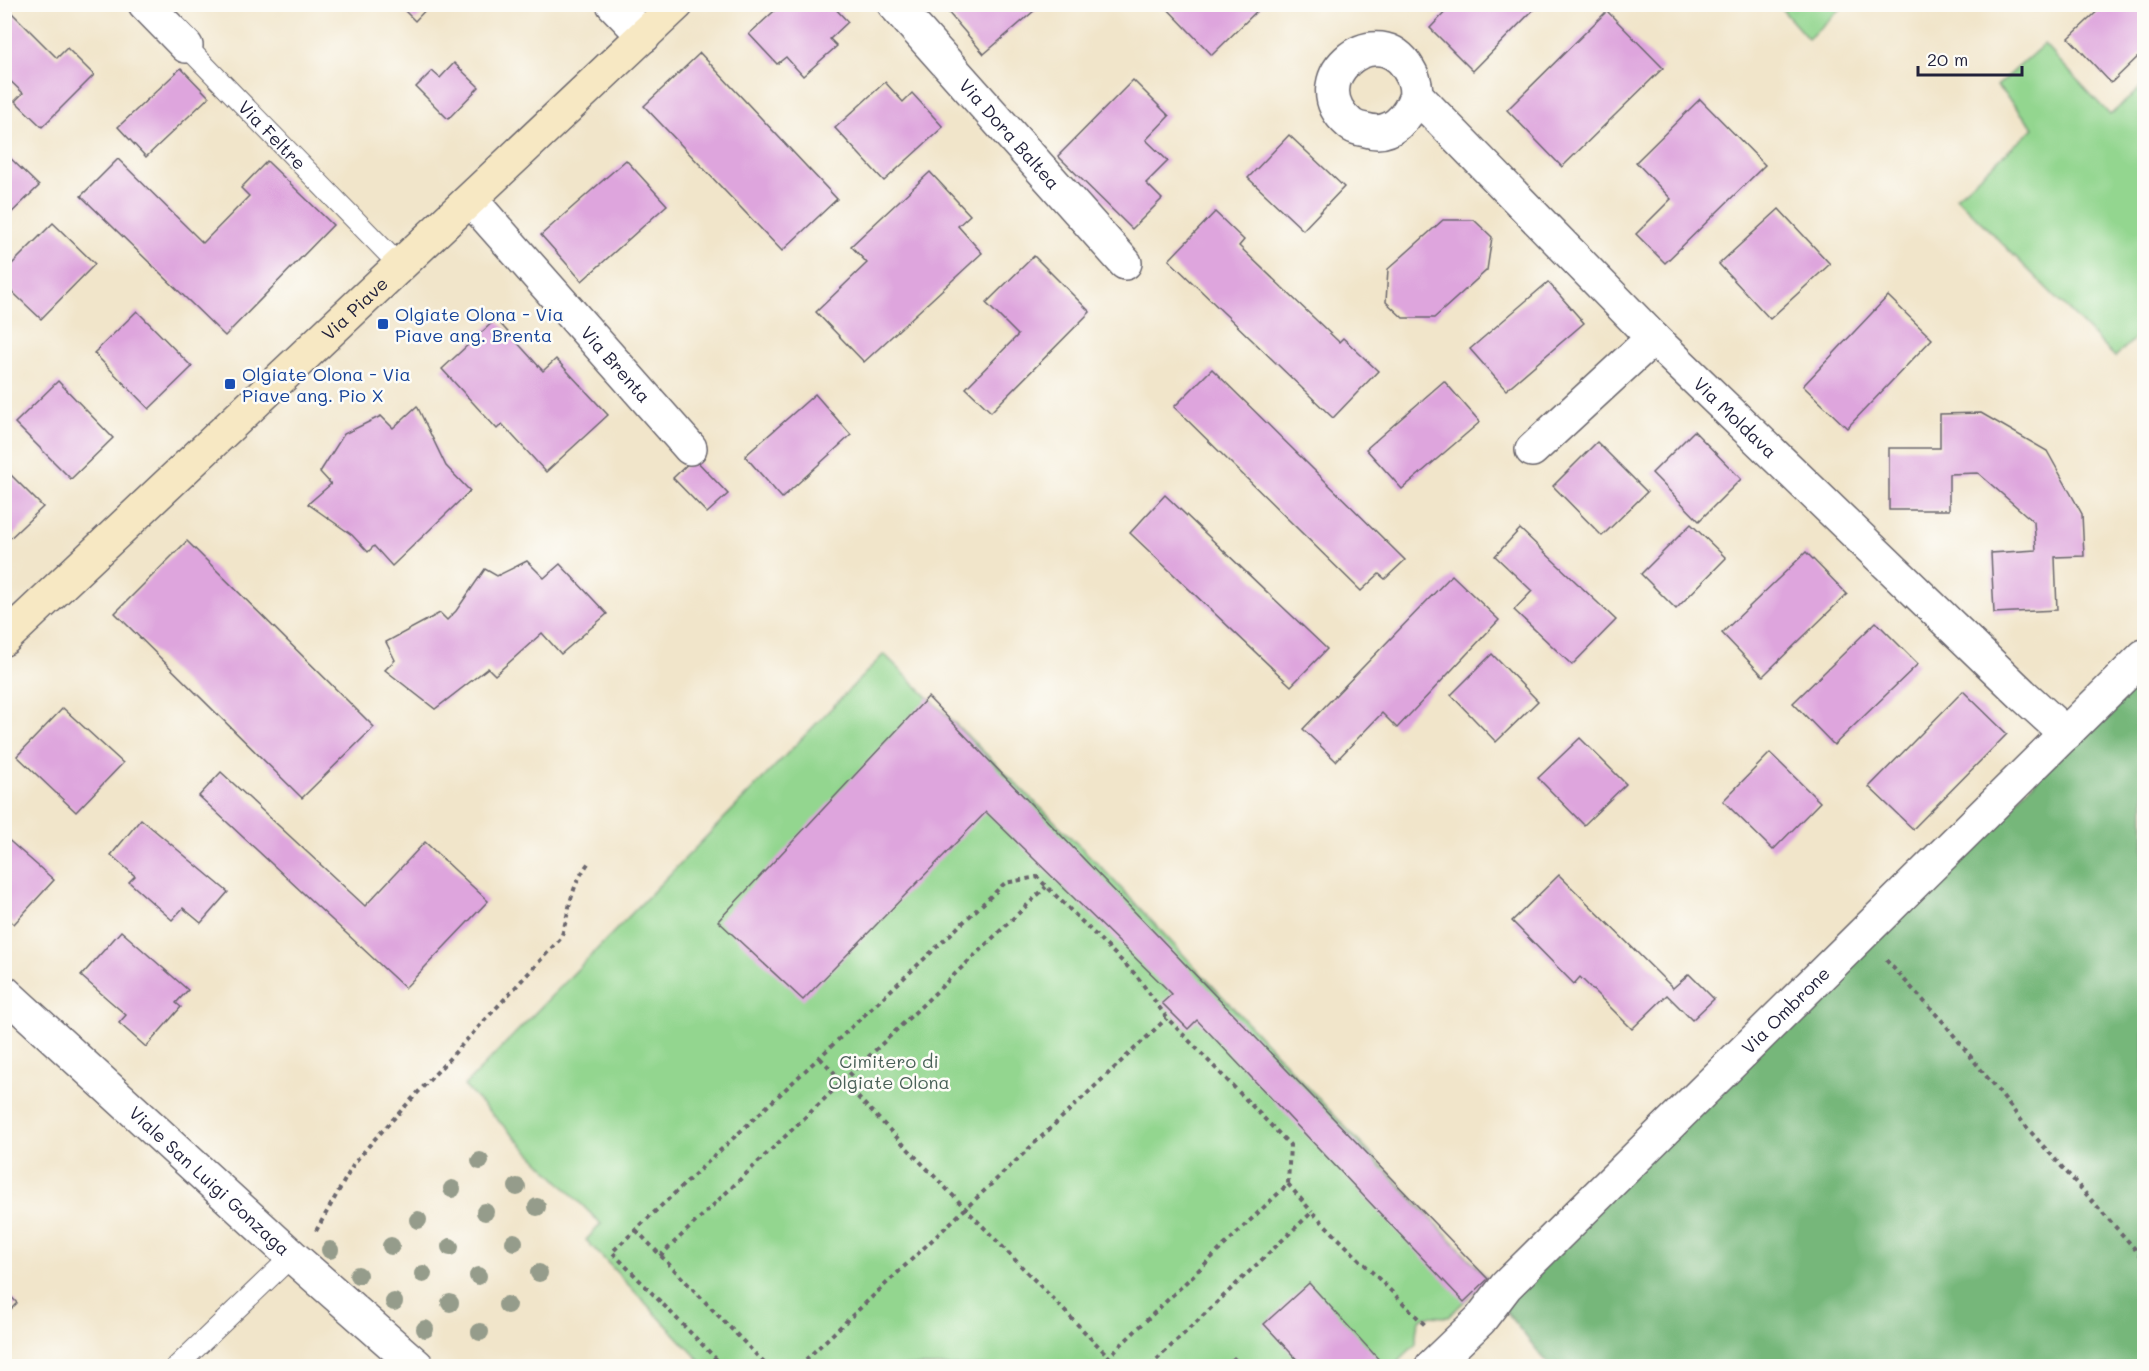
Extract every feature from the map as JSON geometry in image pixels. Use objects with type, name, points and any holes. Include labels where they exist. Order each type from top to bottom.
[{"type":"street","name":"Via Feltre","points":[[145,4],[186,46]]},
{"type":"street","points":[[613,4],[644,36]]},
{"type":"street","name":"Via Piave","points":[[4,639],[401,267],[677,4]]},
{"type":"street","name":"Via Dora Baltea","points":[[894,4],[1125,263]]},
{"type":"street","name":"Via Moldava","points":[[1416,95],[1653,338],[2066,734]]},
{"type":"street","name":"Via Brenta","points":[[471,200],[690,448]]},
{"type":"street","points":[[1532,450],[1653,338]]},
{"type":"street","name":"Via Ombrone","points":[[1440,1359],[1480,1320],[1514,1278],[2145,656]]},
{"type":"street","name":"Viale San Luigi Gonzaga","points":[[4,992],[292,1256],[417,1366]]},
{"type":"lane","name":"Via Feltre","points":[[186,46],[401,267]]},
{"type":"lane","points":[[177,1366],[292,1256]]},
{"type":"path","points":[[292,1256],[309,1242],[356,1162],[373,1141],[561,938],[573,890],[579,875],[590,861]]},
{"type":"path","points":[[723,1366],[612,1252],[1005,883],[1037,877],[1136,975],[1167,1018],[1290,1145],[1288,1184],[1099,1366]]},
{"type":"path","points":[[660,1256],[1046,886]]},
{"type":"path","points":[[1862,934],[1944,1023],[2029,1130],[2145,1259]]},
{"type":"path","points":[[799,1366],[1167,1018]]},
{"type":"path","points":[[820,1058],[1109,1357]]},
{"type":"path","points":[[1288,1184],[1312,1212],[1420,1320],[1440,1359]]},
{"type":"path","points":[[1150,1366],[1312,1212]]},
{"type":"path","points":[[636,1230],[767,1366]]},
{"type":"green space","points":[[1778,5],[1845,5],[1808,39]]},
{"type":"green space","points":[[2044,44],[2110,115],[2144,85],[2144,330],[2115,357],[1956,197],[2034,128],[1997,86]]},
{"type":"green space","name":"Cimitero di Olgiate Olona","points":[[884,654],[1101,867],[1488,1279],[1448,1317],[1422,1318],[1417,1327],[1416,1344],[1393,1366],[705,1366],[586,1240],[601,1224],[464,1086]]},
{"type":"green space","points":[[2144,675],[2144,1366],[1550,1366],[1505,1311],[1515,1290]]},
{"type":"building","points":[[398,4],[431,4],[415,21]]},
{"type":"building","points":[[782,4],[831,4],[848,22],[830,39],[837,46],[803,76],[786,57],[777,64],[749,34]]},
{"type":"building","points":[[941,4],[1042,4],[984,54]]},
{"type":"building","points":[[1163,4],[1264,4],[1212,55]]},
{"type":"building","points":[[1453,4],[1539,4],[1473,71],[1430,28]]},
{"type":"building","points":[[2105,4],[2144,4],[2144,51],[2111,83],[2069,38]]},
{"type":"building","points":[[4,5],[57,58],[67,48],[94,75],[42,127],[15,101],[23,93],[4,75]]},
{"type":"building","points":[[1607,11],[1663,68],[1562,167],[1507,110]]},
{"type":"building","points":[[700,53],[837,199],[782,251],[644,106]]},
{"type":"building","points":[[454,63],[479,87],[448,119],[416,87],[432,71],[440,78]]},
{"type":"building","points":[[181,68],[209,97],[146,157],[118,127]]},
{"type":"building","points":[[1133,80],[1169,116],[1146,140],[1168,161],[1146,183],[1162,199],[1132,229],[1058,156]]},
{"type":"building","points":[[885,82],[903,102],[912,93],[943,127],[884,181],[835,128]]},
{"type":"building","points":[[1700,99],[1765,165],[1665,263],[1636,234],[1671,199],[1636,162]]},
{"type":"building","points":[[1289,135],[1344,187],[1303,230],[1248,178]]},
{"type":"building","points":[[4,152],[39,186],[4,220]]},
{"type":"building","points":[[118,159],[203,243],[249,196],[241,188],[267,161],[333,225],[225,336],[81,196]]},
{"type":"building","points":[[626,160],[667,205],[582,281],[541,235]]},
{"type":"building","points":[[930,172],[970,215],[958,226],[982,253],[864,362],[816,312],[867,263],[851,246]]},
{"type":"building","points":[[1779,209],[1830,264],[1770,319],[1719,264]]},
{"type":"building","points":[[1215,212],[1244,240],[1239,246],[1339,342],[1343,338],[1378,371],[1333,418],[1169,260]]},
{"type":"building","points":[[1443,220],[1474,220],[1492,237],[1487,270],[1434,318],[1403,318],[1386,302],[1388,269]]},
{"type":"building","points":[[53,223],[95,264],[41,319],[4,284],[4,272]]},
{"type":"building","points":[[1034,256],[1090,312],[991,412],[966,388],[1018,335],[986,303]]},
{"type":"building","points":[[1548,282],[1584,323],[1506,390],[1470,349]]},
{"type":"building","points":[[1888,296],[1932,339],[1847,428],[1803,386]]},
{"type":"building","points":[[137,311],[192,367],[149,409],[94,353]]},
{"type":"building","points":[[496,319],[543,371],[556,359],[608,415],[546,472],[502,424],[497,429],[442,369]]},
{"type":"building","points":[[1212,369],[1405,560],[1385,579],[1379,574],[1361,591],[1174,407]]},
{"type":"building","points":[[58,381],[113,438],[71,479],[15,423]]},
{"type":"building","points":[[1444,381],[1480,422],[1402,489],[1366,449]]},
{"type":"building","points":[[815,394],[851,435],[782,498],[745,456]]},
{"type":"building","points":[[417,406],[446,466],[470,491],[392,566],[374,546],[368,552],[352,535],[308,504],[331,484],[320,472],[344,434],[381,416],[393,428]]},
{"type":"building","points":[[1981,413],[2047,451],[2082,514],[2084,556],[2055,557],[2057,610],[1994,613],[1991,553],[2036,550],[2034,522],[1978,473],[1949,474],[1949,510],[1889,510],[1889,448],[1940,448],[1940,414]]},
{"type":"building","points":[[1694,431],[1741,479],[1699,521],[1652,473]]},
{"type":"building","points":[[1597,442],[1647,492],[1602,536],[1553,486]]},
{"type":"building","points":[[694,458],[728,494],[707,513],[673,478]]},
{"type":"building","points":[[4,468],[43,507],[4,544]]},
{"type":"building","points":[[1165,495],[1327,649],[1291,686],[1130,533]]},
{"type":"building","points":[[1691,524],[1726,558],[1676,609],[1641,574]]},
{"type":"building","points":[[1520,529],[1616,620],[1572,665],[1514,610],[1532,591],[1495,556]]},
{"type":"building","points":[[187,541],[374,727],[302,798],[115,613]]},
{"type":"building","points":[[1806,552],[1847,594],[1763,676],[1722,633]]},
{"type":"building","points":[[527,561],[544,578],[560,564],[607,614],[561,654],[542,633],[495,675],[488,668],[435,709],[385,670],[395,660],[386,642],[440,613],[447,620],[456,611],[485,569],[497,576]]},
{"type":"building","points":[[1452,575],[1499,620],[1397,728],[1382,713],[1336,761],[1303,729]]},
{"type":"building","points":[[1876,622],[1918,664],[1834,745],[1793,703]]},
{"type":"building","points":[[1492,654],[1538,701],[1496,742],[1451,695]]},
{"type":"building","points":[[1963,691],[2007,734],[1913,829],[1869,787]]},
{"type":"building","points":[[928,697],[1488,1279],[1464,1302],[1197,1020],[1188,1029],[1162,1003],[1172,994],[986,812],[803,1000],[718,921]]},
{"type":"building","points":[[63,708],[123,763],[76,812],[17,756]]},
{"type":"building","points":[[1580,738],[1626,784],[1584,825],[1538,778]]},
{"type":"building","points":[[1770,753],[1820,802],[1773,850],[1723,801]]},
{"type":"building","points":[[221,772],[365,906],[425,842],[488,901],[405,988],[199,796]]},
{"type":"building","points":[[141,819],[228,892],[201,923],[183,908],[172,920],[129,882],[135,876],[111,855]]},
{"type":"building","points":[[4,836],[54,880],[14,924],[4,915]]},
{"type":"building","points":[[1559,875],[1673,988],[1689,974],[1714,999],[1692,1020],[1667,995],[1632,1029],[1580,977],[1574,984],[1512,921]]},
{"type":"building","points":[[121,931],[188,990],[176,1003],[181,1007],[146,1047],[119,1023],[126,1015],[81,976]]},
{"type":"building","points":[[1309,1283],[1383,1364],[1380,1366],[1303,1366],[1264,1324]]},
{"type":"building","points":[[5,1290],[17,1303],[5,1315]]},
{"type":"building","points":[[1234,1357],[1243,1366],[1224,1366]]},
{"type":"place","name":"Olgiate Olona - Via Piave ang. Brenta","points":[[383,324]]},
{"type":"place","name":"Olgiate Olona - Via Piave ang. Pio X","points":[[230,384]]}]
